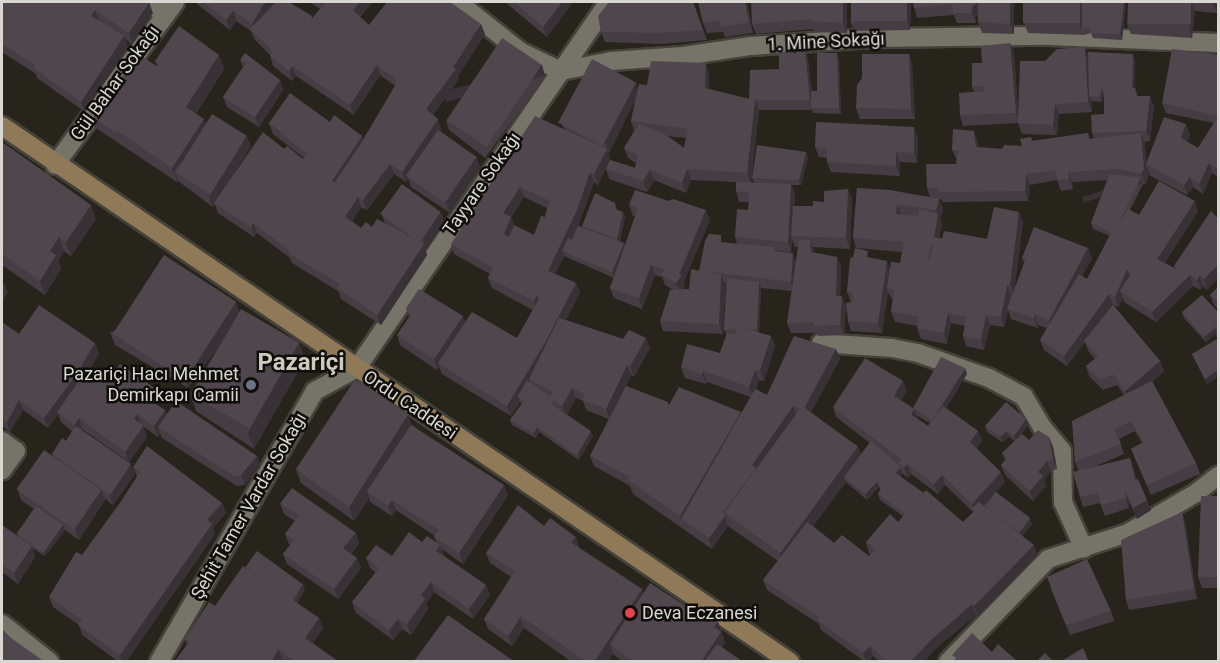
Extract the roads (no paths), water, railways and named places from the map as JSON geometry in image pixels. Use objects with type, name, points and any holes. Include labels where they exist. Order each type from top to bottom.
[{"type":"main road","name":"Ordu Caddesi","points":[[2,126],[56,165],[790,662]]},
{"type":"street","points":[[145,2],[171,8]]},
{"type":"street","points":[[458,2],[521,52],[561,71]]},
{"type":"street","name":"Tayyare Sokağı","points":[[357,368],[609,2]]},
{"type":"street","name":"Gül Bahar Sokağı","points":[[56,165],[171,8]]},
{"type":"street","name":"1. Mine Sokağı","points":[[561,71],[611,61],[683,56],[751,46],[874,38],[1050,36],[1218,43]]},
{"type":"street","points":[[821,343],[918,353],[989,378],[1024,397],[1042,427],[1062,451],[1063,502],[1084,549]]},
{"type":"street","name":"Şehit Tamer Vardar Sokağı","points":[[159,662],[315,391],[357,368]]},
{"type":"street","points":[[2,441],[16,452],[2,470]]},
{"type":"street","points":[[948,662],[1048,559],[1128,533],[1196,493],[1218,476]]},
{"type":"street","points":[[2,624],[50,662]]},
{"type":"place","name":"Pazariçi Hacı Mehmet Demirkapı Camii","points":[[251,385]]},
{"type":"place","name":"Deva Eczanesi","points":[[630,613]]},
{"type":"district","name":"Pazariçi","points":[[301,363]]}]
